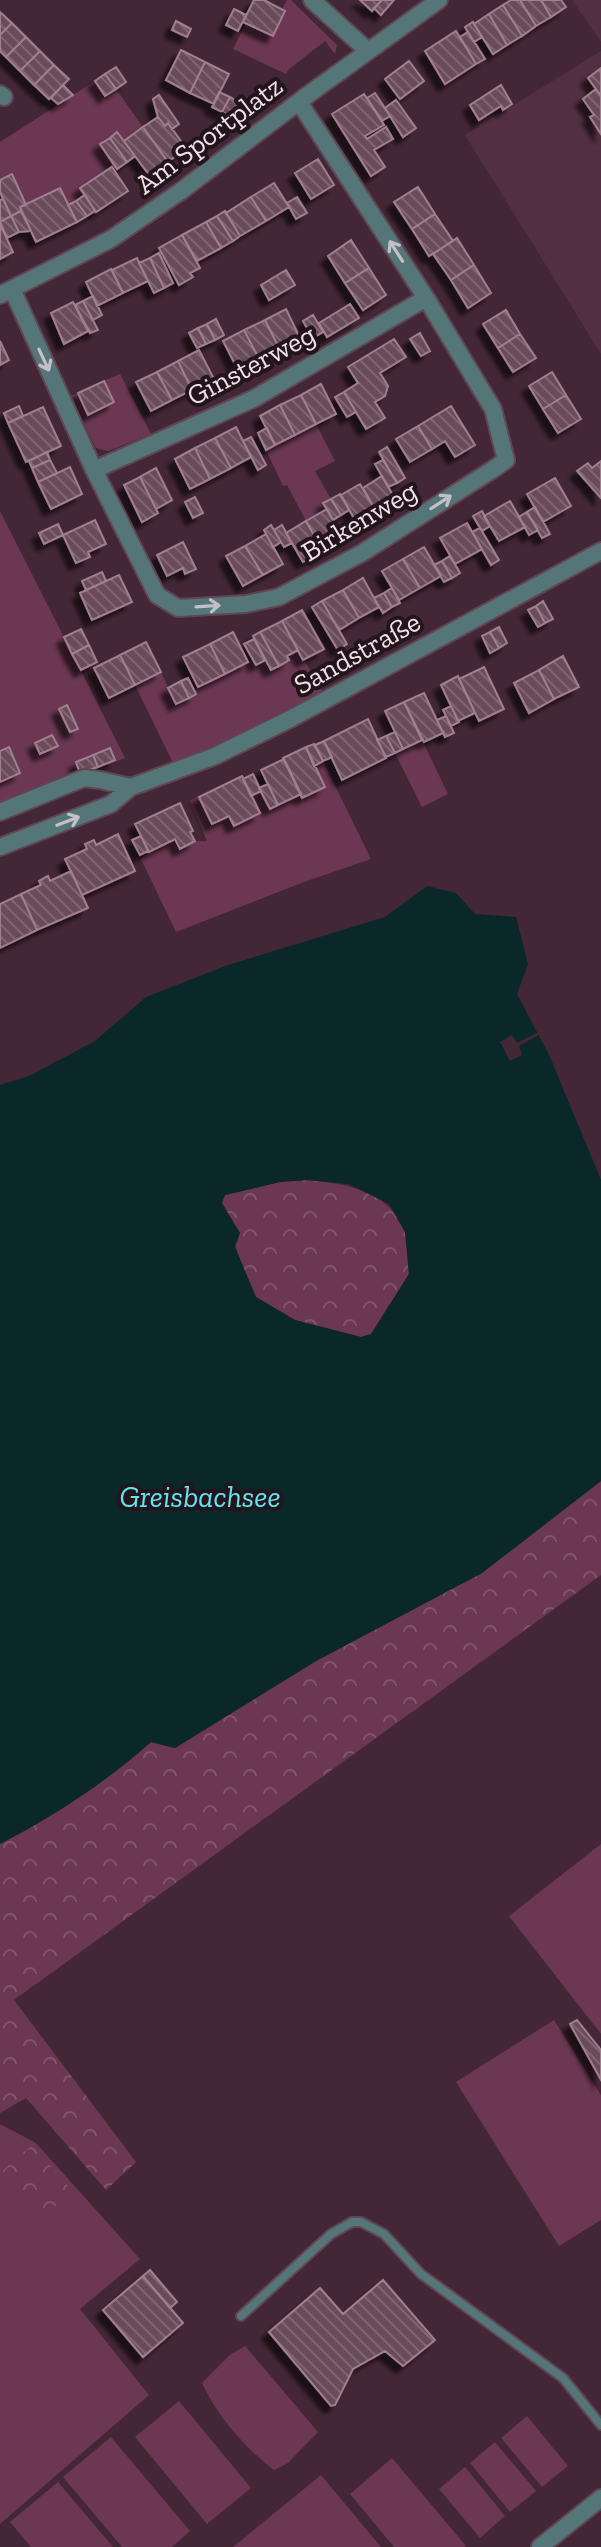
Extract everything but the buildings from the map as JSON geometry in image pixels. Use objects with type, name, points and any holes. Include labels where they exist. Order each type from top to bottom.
[{"type":"street","points":[[312,0],[368,51]]},
{"type":"street","name":"Am Sportplatz","points":[[6,292],[111,239],[439,0]]},
{"type":"street","name":"Birkenweg","points":[[6,292],[157,595],[178,608],[246,604],[279,597],[362,553],[506,460],[493,409],[426,298],[299,102]]},
{"type":"street","name":"Ginsterweg","points":[[94,470],[253,399],[426,298]]},
{"type":"street","name":"Sandstraße","points":[[0,847],[111,804],[131,787],[215,756],[292,718],[601,551]]},
{"type":"street","points":[[0,812],[84,778],[131,787]]},
{"type":"street","points":[[540,2547],[601,2498]]},
{"type":"lane","points":[[241,2316],[331,2234],[352,2222],[361,2222],[384,2234],[421,2274],[563,2378],[601,2425]]},
{"type":"shaded area","points":[[572,0],[601,0],[601,42]]},
{"type":"shaded area","points":[[601,51],[601,354],[465,135]]},
{"type":"green space","points":[[287,0],[291,0],[337,45],[335,54],[325,41],[286,74],[233,49],[246,23],[273,36]]},
{"type":"green space","points":[[95,81],[105,96],[116,89],[143,127],[124,141],[117,132],[100,144],[114,164],[80,188],[85,195],[68,205],[60,188],[26,205],[12,174],[0,180],[0,142]]},
{"type":"green space","points":[[120,374],[151,434],[108,451],[96,448],[70,396],[78,393],[89,414],[113,402],[104,381]]},
{"type":"green space","points":[[316,424],[335,461],[315,471],[331,499],[324,503],[327,509],[306,521],[287,485],[283,486],[266,450]]},
{"type":"green space","points":[[0,511],[125,758],[0,807]]},
{"type":"green space","points":[[298,650],[323,692],[252,730],[173,763],[135,685],[161,672],[176,704],[196,694],[194,689],[253,660],[256,665],[265,660],[271,670],[289,660],[287,656]]},
{"type":"green space","points":[[422,740],[448,794],[422,807],[395,753]]},
{"type":"green space","points":[[323,761],[371,859],[176,932],[141,859],[175,839],[180,849],[195,841],[207,841],[190,801],[198,796],[212,824],[229,816],[235,826],[259,813],[251,796],[261,791],[270,809],[301,794],[314,766]]},
{"type":"green space","points":[[307,1180],[350,1187],[376,1197],[397,1216],[404,1230],[409,1274],[371,1334],[361,1337],[295,1320],[256,1297],[243,1269],[221,1203],[225,1195],[280,1182]]},
{"type":"green space","points":[[601,1481],[601,1575],[14,2000],[136,2162],[106,2190],[26,2098],[0,2113],[0,1844],[79,1798],[151,1742],[175,1748],[316,1661],[482,1573]]},
{"type":"green space","points":[[601,1844],[601,2034],[509,1916]]},
{"type":"green space","points":[[554,2020],[601,2095],[601,2220],[559,2246],[456,2082]]},
{"type":"green space","points":[[0,2124],[36,2143],[140,2259],[80,2309],[149,2395],[0,2524]]},
{"type":"green space","points":[[32,2145],[72,2190],[42,2219],[0,2173]]},
{"type":"green space","points":[[245,2346],[318,2432],[288,2463],[274,2470],[233,2431],[202,2383],[230,2355]]},
{"type":"green space","points":[[179,2401],[251,2488],[207,2524],[135,2437]]},
{"type":"green space","points":[[527,2416],[568,2466],[542,2487],[501,2438]]},
{"type":"green space","points":[[111,2437],[190,2531],[172,2547],[122,2547],[63,2477]]},
{"type":"green space","points":[[495,2442],[536,2491],[510,2512],[470,2463]]},
{"type":"green space","points":[[392,2458],[466,2546],[394,2547],[350,2494]]},
{"type":"green space","points":[[465,2467],[505,2516],[480,2538],[439,2489]]},
{"type":"green space","points":[[321,2475],[381,2547],[233,2547]]},
{"type":"green space","points":[[58,2482],[113,2547],[31,2547],[10,2522]]},
{"type":"water","name":"Greisbachsee","points":[[427,886],[456,893],[475,914],[516,917],[528,964],[517,994],[550,1057],[601,1180],[601,1481],[482,1573],[316,1661],[175,1748],[151,1742],[78,1798],[0,1844],[0,1085],[29,1076],[95,1041],[146,997],[228,965],[385,917]],"holes":[[[307,1180],[348,1184],[389,1204],[405,1232],[409,1274],[371,1334],[361,1337],[295,1320],[256,1297],[235,1247],[240,1233],[222,1203],[225,1195],[280,1182]]]},
{"type":"pier","points":[[541,1031],[519,1046],[522,1055],[510,1061],[500,1042],[512,1035],[517,1043]]}]
